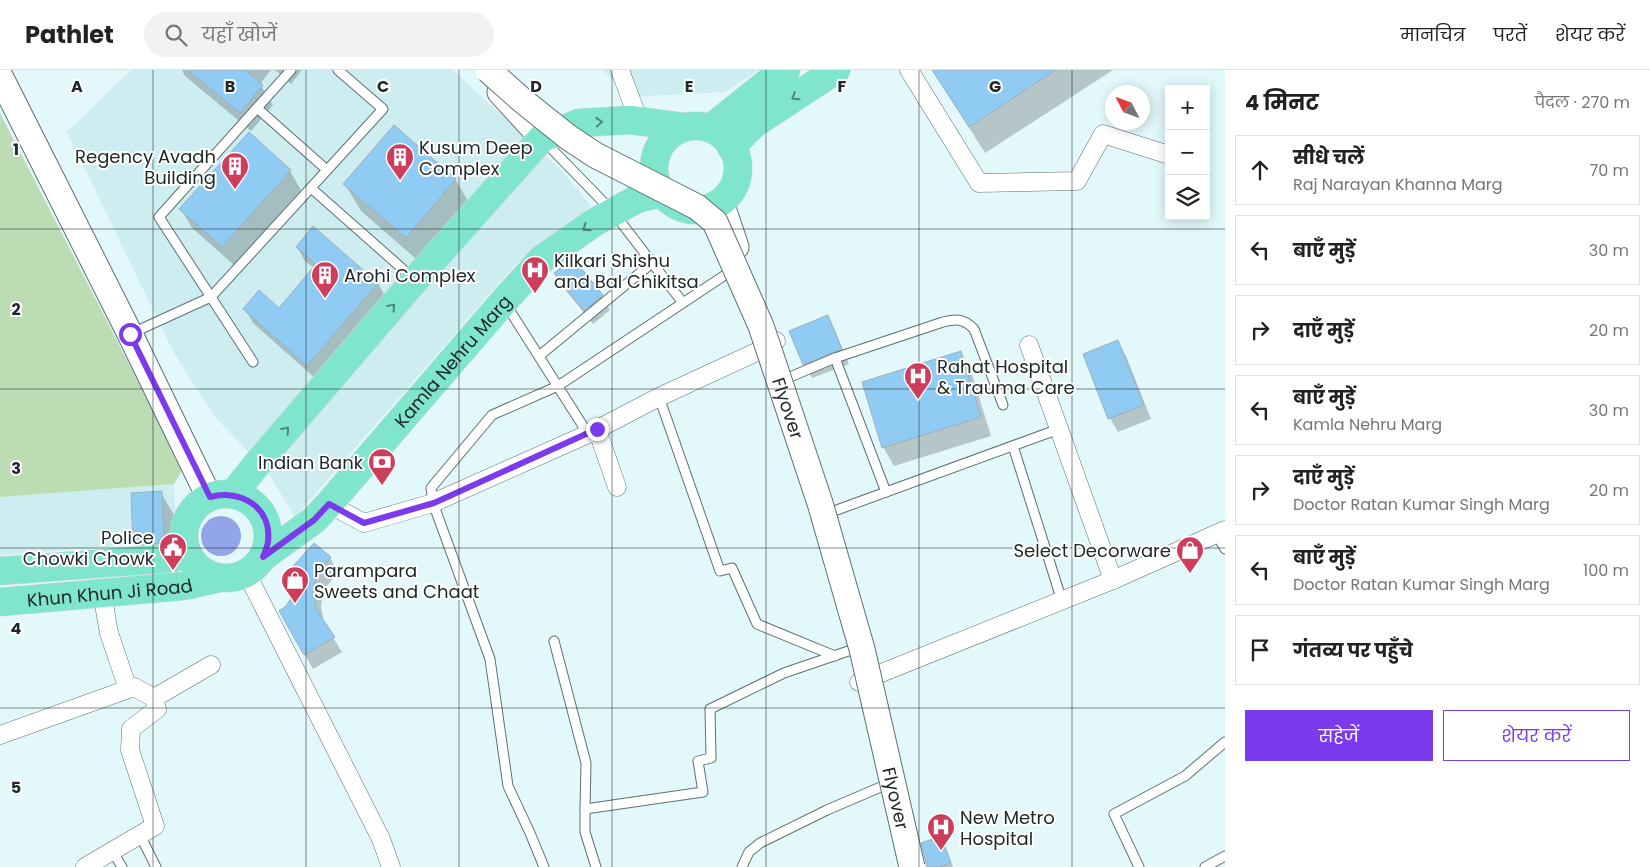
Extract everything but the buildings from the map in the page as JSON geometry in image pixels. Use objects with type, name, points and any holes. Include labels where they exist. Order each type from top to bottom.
[{"type":"main road","points":[[481,70],[542,138]]},
{"type":"main road","name":"Flyover","points":[[488,70],[524,101],[588,150],[697,206],[715,222],[760,326],[820,502],[862,648],[912,867]]},
{"type":"main road","points":[[711,128],[786,70]]},
{"type":"main road","points":[[731,147],[754,124],[836,70]]},
{"type":"main road","points":[[0,76],[130,334],[221,496]]},
{"type":"main road","points":[[221,496],[248,500],[260,511],[268,527],[268,543],[255,565],[234,578],[219,578],[204,573],[192,561],[185,548],[184,530],[191,512],[201,502],[221,496],[257,464],[415,280],[542,138],[579,123],[630,120],[684,128],[703,126],[711,128],[731,143],[737,159],[738,175],[733,189],[721,202],[704,210],[689,210]]},
{"type":"main road","points":[[684,128],[671,134],[661,144],[654,162],[655,179],[662,193],[674,204],[689,210],[708,228],[750,320],[790,377],[834,511],[852,650]]},
{"type":"main road","name":"Kamla Nehru Marg","points":[[255,565],[314,520],[542,259],[595,222],[613,212],[637,199],[662,193]]},
{"type":"main road","points":[[721,202],[768,345],[795,448],[842,605],[852,650],[868,678],[921,867]]},
{"type":"main road","name":"Khun Khun Ji Road","points":[[0,571],[174,558],[185,548]]},
{"type":"main road","name":"Khun Khun Ji Road","points":[[0,602],[184,586],[219,578]]},
{"type":"main road","points":[[868,678],[883,786],[901,867]]},
{"type":"street","points":[[620,70],[639,121]]},
{"type":"street","points":[[909,70],[979,183],[1077,181],[1104,134],[1165,155]]},
{"type":"street","points":[[329,504],[364,523],[434,503],[593,431],[768,345]]},
{"type":"street","points":[[1029,345],[1114,580]]},
{"type":"street","points":[[593,431],[616,487]]},
{"type":"street","points":[[868,678],[1222,538]]},
{"type":"street","points":[[255,565],[381,839],[391,867]]},
{"type":"street","points":[[102,593],[109,633],[128,689]]},
{"type":"street","points":[[154,698],[211,665]]},
{"type":"street","points":[[0,735],[134,687],[154,698],[157,709],[131,729],[130,750],[155,826],[85,867]]},
{"type":"lane","points":[[253,362],[159,217],[291,70]]},
{"type":"lane","points":[[130,334],[211,297],[383,109],[338,70]]},
{"type":"lane","points":[[257,108],[327,170]]},
{"type":"lane","points":[[542,138],[613,212],[683,303]]},
{"type":"lane","points":[[311,188],[415,280]]},
{"type":"lane","points":[[539,356],[652,264]]},
{"type":"lane","points":[[544,867],[508,786],[490,659],[434,503],[431,488],[492,415],[558,386],[728,273]]},
{"type":"lane","points":[[504,301],[558,386],[593,431]]},
{"type":"lane","points":[[790,377],[835,358],[956,319],[966,321],[974,328],[1003,405]]},
{"type":"lane","points":[[835,358],[886,492]]},
{"type":"lane","points":[[659,397],[720,571],[732,568],[757,624],[852,650]]},
{"type":"lane","points":[[834,511],[1059,429]]},
{"type":"lane","points":[[1013,446],[1062,601]]},
{"type":"lane","points":[[554,642],[586,763],[585,832],[596,867]]},
{"type":"lane","points":[[585,810],[703,792],[698,761],[711,758],[710,709],[784,673],[852,650]]},
{"type":"lane","points":[[1139,867],[1114,814],[1185,776],[1225,742]]},
{"type":"lane","points":[[742,867],[749,852],[760,843],[827,810],[883,786]]},
{"type":"lane","points":[[140,835],[156,867]]},
{"type":"lane","points":[[113,852],[122,867]]},
{"type":"lane","points":[[1205,867],[1225,856]]},
{"type":"shaded area","points":[[131,70],[453,70],[564,173],[591,206],[515,265],[295,517],[269,474],[214,416],[174,353],[67,132]]},
{"type":"shaded area","points":[[603,70],[759,70],[725,92],[630,97]]},
{"type":"shaded area","points":[[174,484],[176,542],[0,555],[0,497]]},
{"type":"green space","points":[[0,113],[183,469],[174,484],[0,497]]},
{"type":"water","points":[[225,516],[232,519],[238,525],[241,536],[240,544],[232,553],[225,556],[217,556],[210,553],[202,544],[201,532],[204,525],[213,517]]},
{"type":"place","name":"Kusum Deep Complex","points":[[400,181]]},
{"type":"place","name":"Regency Avadh Building","points":[[235,190]]},
{"type":"place","name":"Kilkari Shishu and Bal Chikitsa","points":[[535,294]]},
{"type":"place","name":"Arohi Complex","points":[[325,299]]},
{"type":"place","name":"Rahat Hospital & Trauma Care","points":[[918,400]]},
{"type":"place","name":"Indian Bank","points":[[382,486]]},
{"type":"place","name":"Police Chowki Chowk","points":[[173,571]]},
{"type":"place","name":"Select Decorware","points":[[1190,574]]},
{"type":"place","name":"Parampara Sweets and Chaat","points":[[295,604]]},
{"type":"place","name":"New Metro Hospital","points":[[941,851]]},
{"type":"route","points":[[130,334],[210,497],[219,494],[241,496],[248,500],[265,518],[268,527],[268,543],[263,557],[314,520],[329,504],[364,523],[434,503],[597,429]]}]
